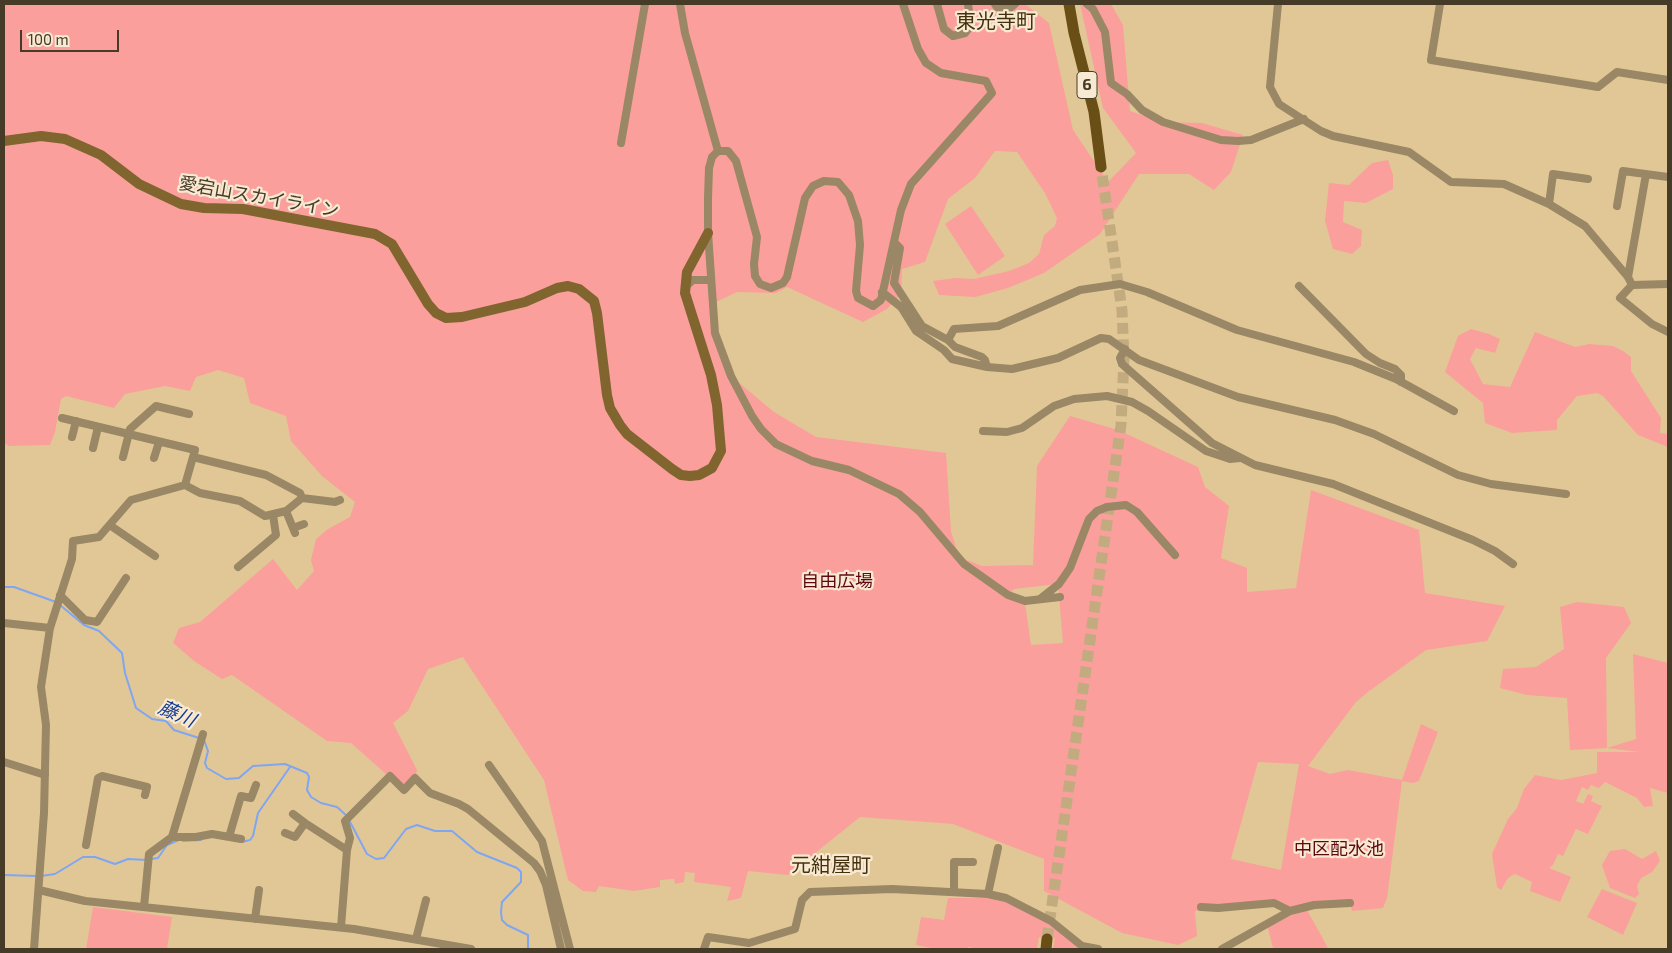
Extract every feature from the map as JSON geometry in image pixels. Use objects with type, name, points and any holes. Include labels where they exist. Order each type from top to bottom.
[{"type":"main road","name":"6","points":[[1069,4],[1094,112],[1101,167]]},
{"type":"main road","name":"愛宕山スカイライン","points":[[4,140],[41,136],[65,139],[101,154],[138,184],[181,204],[204,208],[243,209],[375,234],[392,244],[428,304],[446,318],[462,317],[525,302],[557,288],[568,286],[579,289],[594,301],[607,394],[610,408],[620,425],[627,434],[672,469],[681,475],[690,476],[699,476],[712,468],[721,451],[721,436],[712,375],[685,294],[687,272],[708,233]]},
{"type":"street","points":[[621,143],[645,4]]},
{"type":"street","points":[[680,4],[685,34],[718,151],[728,151],[736,161],[757,237],[754,264],[755,276],[760,284],[764,287],[776,287],[787,277],[805,198],[813,186],[824,181],[838,182],[849,195],[858,221],[860,245],[856,291],[858,298],[873,306],[881,300],[901,210],[911,184],[992,93],[986,81],[942,73],[926,63],[918,49],[903,4]]},
{"type":"street","points":[[936,4],[944,29],[953,36],[965,33],[968,29],[970,19],[968,4]]},
{"type":"street","points":[[995,4],[997,7],[1009,9],[1015,4]]},
{"type":"street","points":[[1087,4],[1094,9],[1105,32],[1111,84],[1127,94],[1142,110],[1163,122],[1221,140],[1238,141],[1251,140],[1304,118]]},
{"type":"street","points":[[1278,4],[1270,87],[1279,104],[1304,118],[1321,131],[1333,136],[1409,152],[1451,182],[1504,184],[1549,204],[1585,226],[1630,281],[1668,284]]},
{"type":"street","points":[[1440,4],[1431,60],[1598,87],[1617,72],[1668,80]]},
{"type":"street","name":"愛宕山スカイライン","points":[[708,233],[709,168],[712,157],[718,151]]},
{"type":"street","points":[[1617,206],[1623,171],[1668,177]]},
{"type":"street","points":[[1549,204],[1553,174],[1588,179]]},
{"type":"street","points":[[1646,174],[1630,281],[1620,298],[1650,322],[1668,332]]},
{"type":"street","points":[[708,233],[715,333],[731,376],[761,429],[776,444],[794,454],[812,461],[849,470],[899,494],[920,512],[964,564],[1008,595],[1025,600],[1060,597]]},
{"type":"street","points":[[894,242],[900,248],[894,283],[922,326],[948,340],[955,347],[982,357],[986,360],[986,368]]},
{"type":"street","points":[[685,287],[693,280],[711,280]]},
{"type":"street","points":[[948,340],[954,329],[998,326],[1080,290],[1120,284],[1147,292],[1236,330],[1354,362],[1401,382],[1454,411]]},
{"type":"street","points":[[1299,286],[1356,345],[1380,363],[1395,369],[1401,375],[1401,382]]},
{"type":"street","points":[[882,292],[901,307],[916,331],[944,350],[952,359],[986,368],[1012,369],[1058,358],[1101,338],[1109,339],[1139,360],[1238,397],[1335,420],[1374,434],[1458,475],[1491,484],[1566,494]]},
{"type":"street","points":[[1124,349],[1120,358],[1122,364],[1203,436],[1240,458],[1262,468],[1333,484],[1474,540],[1496,551],[1513,564]]},
{"type":"street","points":[[983,431],[1007,432],[1022,428],[1054,406],[1074,398],[1107,396],[1132,402],[1206,450],[1230,459],[1240,458]]},
{"type":"street","points":[[122,457],[130,429],[156,406],[189,414]]},
{"type":"street","points":[[62,418],[195,450],[184,485]]},
{"type":"street","points":[[72,437],[76,421]]},
{"type":"street","points":[[93,448],[98,427]]},
{"type":"street","points":[[154,458],[159,442]]},
{"type":"street","points":[[193,457],[266,475],[300,493],[302,498]]},
{"type":"street","points":[[34,949],[40,890],[45,775],[46,725],[42,687],[50,628],[72,559],[73,541],[99,537],[111,526],[131,500],[184,485],[200,493],[240,501],[265,516],[286,511],[302,498],[335,502],[340,500]]},
{"type":"street","points":[[1040,599],[1058,584],[1070,568],[1089,519],[1097,511],[1107,506],[1126,506],[1137,512],[1175,555]]},
{"type":"street","points":[[286,511],[294,531],[304,524]]},
{"type":"street","points":[[238,567],[276,535],[273,515]]},
{"type":"street","points":[[111,526],[155,556]]},
{"type":"street","points":[[59,596],[86,620],[96,622],[126,578]]},
{"type":"street","points":[[4,623],[50,628]]},
{"type":"street","points":[[172,837],[203,735]]},
{"type":"street","points":[[4,762],[45,775]]},
{"type":"street","points":[[488,764],[542,841],[570,949]]},
{"type":"street","points":[[86,845],[98,778],[102,776],[146,787],[145,795]]},
{"type":"street","points":[[340,927],[346,850],[350,835],[345,821],[390,776],[404,790],[415,778],[430,793],[459,804],[525,855],[540,871],[561,949]]},
{"type":"street","points":[[229,837],[242,796],[252,798],[256,786]]},
{"type":"street","points":[[293,814],[346,850]]},
{"type":"street","points":[[285,833],[295,837],[305,823]]},
{"type":"street","points":[[144,908],[148,859],[154,848],[172,837],[196,837],[212,834],[241,839]]},
{"type":"street","points":[[988,894],[998,848]]},
{"type":"street","points":[[954,892],[954,862],[973,862]]},
{"type":"street","points":[[704,949],[708,937],[748,943],[796,928],[802,900],[810,892],[892,889],[988,894],[1006,898],[1051,921],[1082,946],[1098,949]]},
{"type":"street","points":[[40,890],[85,901],[340,927],[471,949]]},
{"type":"street","points":[[255,919],[259,890]]},
{"type":"street","points":[[416,939],[426,900]]},
{"type":"street","points":[[1201,906],[1218,908],[1274,903],[1284,906],[1290,911]]},
{"type":"street","points":[[1222,949],[1290,911],[1314,905],[1350,903]]},
{"type":"green space","points":[[4,4],[1025,4],[1049,23],[1073,130],[1108,182],[1136,153],[1103,108],[1080,4],[1111,4],[1123,25],[1130,111],[1163,122],[1202,123],[1243,135],[1231,172],[1214,190],[1189,174],[1139,174],[1100,234],[1044,273],[1008,288],[975,297],[939,295],[933,281],[955,278],[974,279],[1009,271],[1029,263],[1039,254],[1044,235],[1055,226],[1057,218],[1045,193],[1017,152],[995,151],[975,178],[948,199],[925,262],[902,269],[901,294],[887,309],[863,322],[787,287],[776,293],[737,292],[712,304],[715,333],[731,376],[774,412],[816,437],[946,453],[951,531],[959,557],[982,566],[1033,565],[1037,466],[1070,416],[1118,430],[1198,467],[1205,487],[1229,506],[1221,558],[1247,568],[1247,592],[1296,588],[1311,490],[1419,530],[1425,593],[1505,606],[1487,641],[1426,650],[1368,692],[1356,702],[1308,766],[1330,774],[1348,770],[1402,780],[1421,724],[1438,732],[1419,781],[1413,783],[1402,781],[1387,898],[1383,908],[1352,911],[1350,903],[1306,908],[1328,948],[1325,949],[1269,949],[1273,948],[1267,925],[1290,911],[1274,903],[1195,911],[1197,936],[1178,945],[1122,933],[1044,891],[1044,859],[953,824],[860,817],[788,875],[748,871],[741,898],[727,901],[731,887],[694,882],[695,873],[685,872],[684,882],[675,884],[674,879],[660,880],[660,887],[634,891],[599,886],[596,892],[583,891],[568,880],[544,780],[463,657],[428,669],[408,711],[393,723],[417,770],[415,778],[404,790],[351,743],[327,741],[232,675],[222,679],[194,661],[173,643],[179,628],[200,622],[273,559],[297,590],[314,571],[311,560],[316,539],[328,529],[350,517],[355,502],[322,476],[291,441],[286,416],[250,403],[244,378],[218,370],[196,377],[190,391],[165,386],[125,394],[114,408],[66,396],[61,399],[55,432],[50,445],[9,446],[4,443]],"holes":[[[1058,584],[1063,643],[1031,645],[1025,603],[1009,594],[1014,589]],[[1258,762],[1299,764],[1281,870],[1231,859]]]},
{"type":"green space","points":[[1388,160],[1393,175],[1393,189],[1366,203],[1344,201],[1343,222],[1362,230],[1361,246],[1352,254],[1333,249],[1325,221],[1329,183],[1349,185],[1372,163]]},
{"type":"green space","points":[[971,206],[1005,256],[978,275],[945,224]]},
{"type":"green space","points":[[1471,329],[1500,339],[1495,353],[1476,348],[1470,359],[1483,384],[1510,387],[1535,332],[1575,347],[1589,344],[1613,346],[1623,351],[1631,357],[1631,371],[1661,418],[1660,433],[1668,434],[1668,447],[1638,435],[1603,396],[1597,393],[1577,396],[1557,420],[1557,430],[1512,433],[1485,423],[1483,403],[1445,372],[1458,336]]},
{"type":"green space","points":[[1577,602],[1624,607],[1631,623],[1606,658],[1607,748],[1570,750],[1567,698],[1527,695],[1500,688],[1503,669],[1536,667],[1564,649],[1560,607]]},
{"type":"green space","points":[[1633,654],[1668,663],[1668,793],[1650,788],[1653,806],[1644,807],[1637,798],[1605,782],[1599,788],[1591,785],[1588,790],[1582,787],[1576,801],[1583,804],[1588,794],[1593,796],[1591,801],[1602,806],[1588,834],[1576,829],[1563,856],[1558,854],[1553,865],[1549,868],[1571,877],[1560,902],[1530,891],[1532,882],[1515,874],[1508,878],[1501,890],[1497,887],[1492,854],[1508,819],[1517,808],[1524,789],[1535,775],[1561,780],[1597,773],[1597,752],[1639,752],[1607,748],[1636,739]]},
{"type":"green space","points":[[1625,849],[1642,859],[1656,851],[1660,861],[1652,872],[1641,878],[1637,886],[1639,894],[1635,898],[1610,888],[1602,865],[1610,851]]},
{"type":"green space","points":[[1602,889],[1637,903],[1623,935],[1587,917]]},
{"type":"green space","points":[[948,898],[1006,898],[1051,921],[1082,946],[1098,949],[1053,949],[1055,938],[1039,937],[1037,949],[978,949],[968,947],[967,949],[937,949],[916,945],[921,917],[944,920]]},
{"type":"green space","points":[[93,907],[172,917],[167,949],[86,949]]},
{"type":"waterway","name":"藤川","points":[[4,587],[14,587],[56,602]]},
{"type":"waterway","name":"藤川","points":[[60,605],[84,625],[99,631],[122,653],[125,673],[136,708],[152,719],[166,721],[174,730],[199,738]]},
{"type":"waterway","name":"藤川","points":[[204,740],[208,751],[205,763],[207,768],[226,779],[239,778],[253,766],[285,764],[307,773],[309,777],[307,790],[311,797],[321,803],[337,807],[347,816]]},
{"type":"waterway","points":[[242,842],[250,840],[253,836],[258,813],[290,767]]},
{"type":"waterway","name":"藤川","points":[[349,820],[367,854],[376,859],[384,858],[406,829],[417,825],[435,831],[452,831],[477,852],[517,868],[521,872],[521,882],[502,902],[502,920],[507,925],[528,935],[528,949]]},
{"type":"waterway","points":[[151,859],[158,858],[167,845],[179,840]]},
{"type":"waterway","points":[[183,841],[201,840]]},
{"type":"waterway","points":[[41,876],[55,874],[83,857],[95,857],[115,864],[128,859],[147,860]]},
{"type":"waterway","points":[[4,875],[36,876]]},
{"type":"tunnel","points":[[1047,939],[1121,425],[1124,359],[1122,310],[1101,167]]},
{"type":"district","name":"東光寺町","points":[[996,21]]},
{"type":"district","name":"元紺屋町","points":[[831,865]]},
{"type":"park label","name":"自由広場","points":[[837,581]]},
{"type":"park label","name":"中区配水池","points":[[1339,849]]}]
